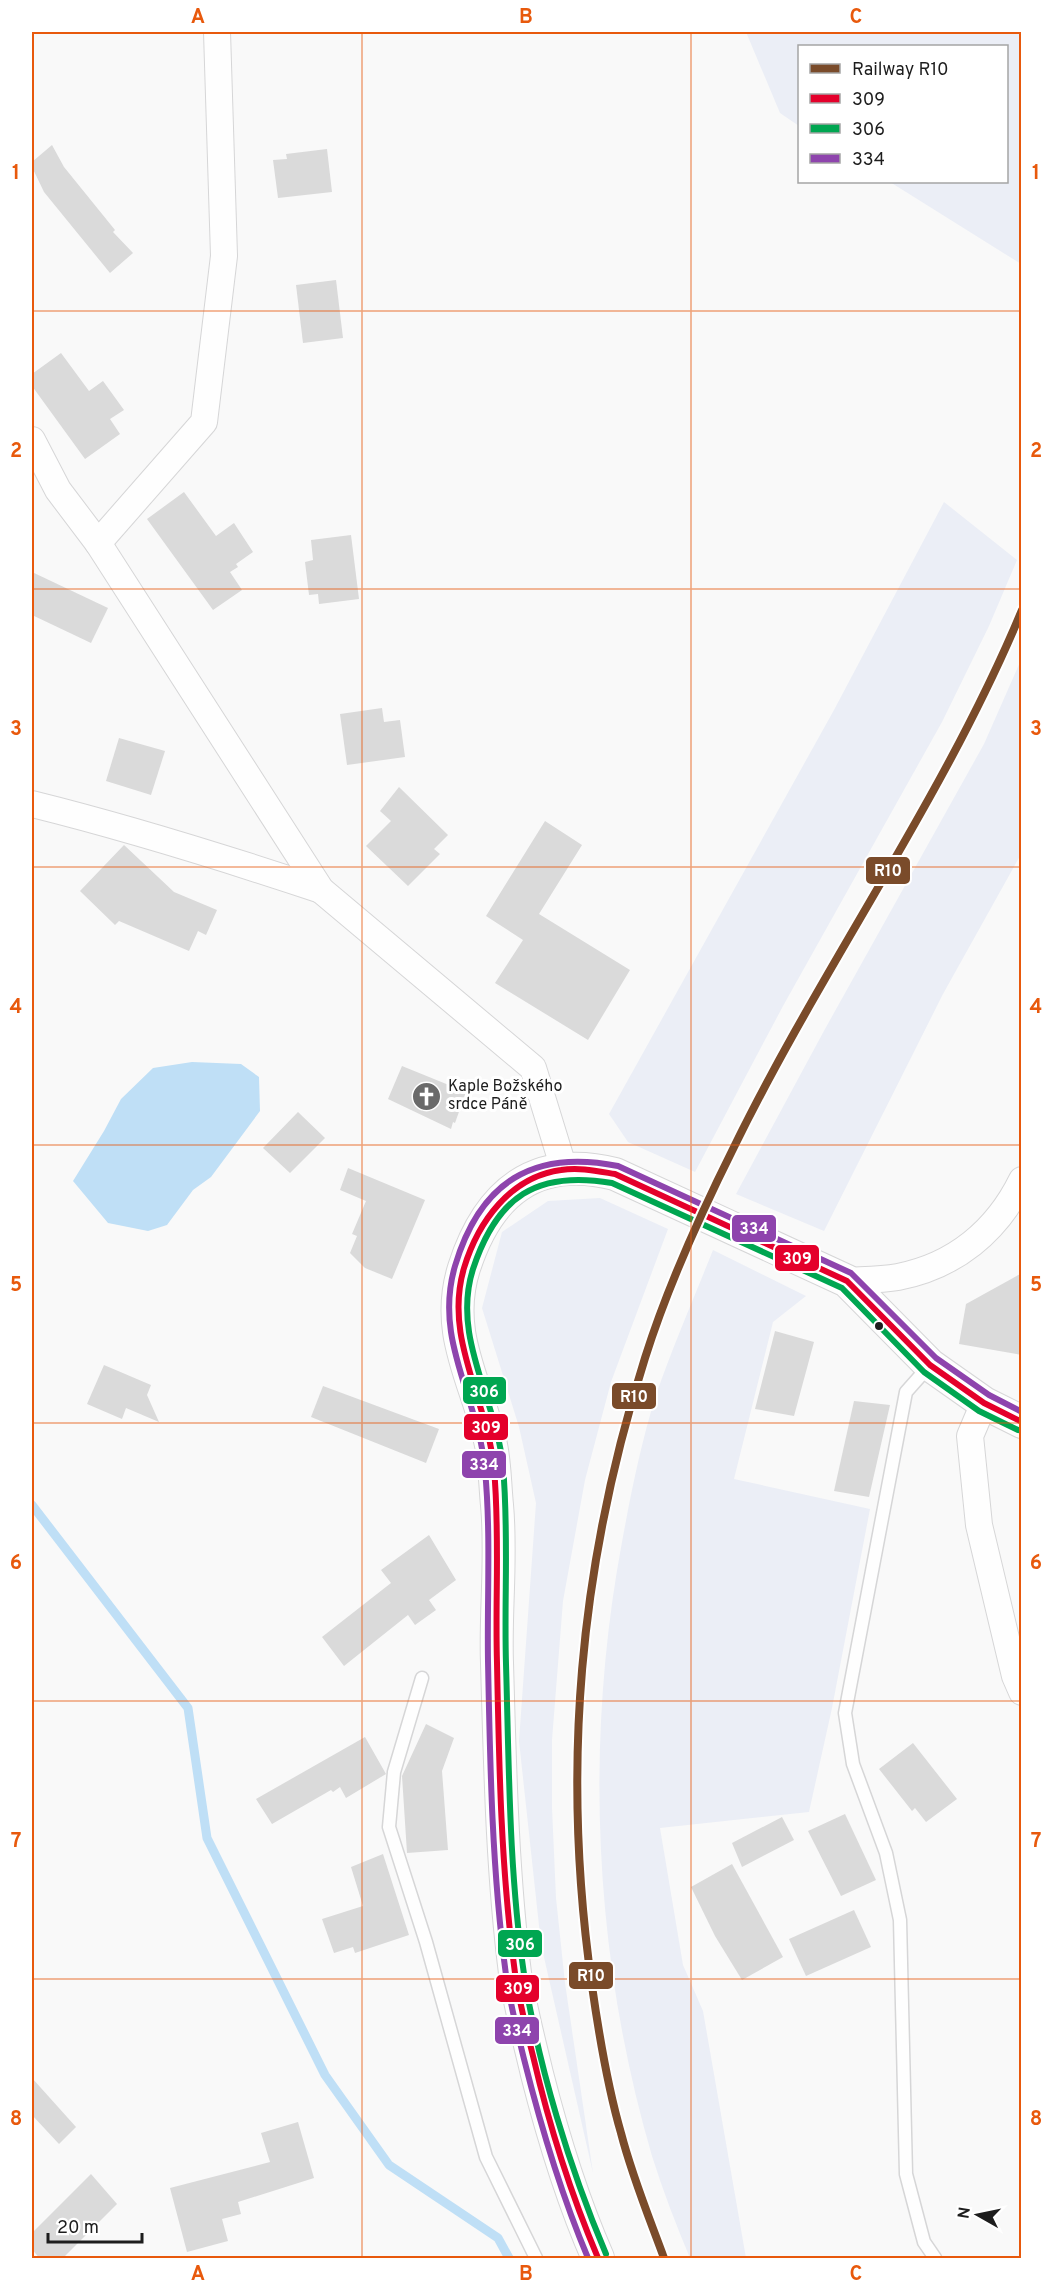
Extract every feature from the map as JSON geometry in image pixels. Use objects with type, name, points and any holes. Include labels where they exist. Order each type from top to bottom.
[{"type":"street","points":[[98,543],[204,422],[224,255],[217,32]]},
{"type":"street","points":[[32,441],[58,490],[98,543],[321,890],[533,1068],[564,1169]]},
{"type":"street","points":[[32,804],[236,861],[321,890]]},
{"type":"street","points":[[598,2259],[554,2141],[522,2011],[516,1974],[500,1774],[496,1636],[498,1526],[491,1444],[461,1349],[458,1298],[464,1268],[489,1215],[525,1180],[544,1172],[564,1169],[595,1169],[615,1174],[834,1275],[930,1365],[984,1403],[1022,1422]]},
{"type":"street","points":[[834,1275],[898,1277],[939,1264],[971,1246],[1008,1207],[1022,1180]]},
{"type":"street","points":[[984,1403],[970,1436],[979,1525],[1015,1676],[1022,1692]]},
{"type":"lane","points":[[930,1365],[906,1392],[845,1713],[853,1764],[886,1853],[900,1920],[906,2174],[924,2242],[935,2259]]},
{"type":"lane","points":[[422,1678],[394,1772],[389,1827],[426,1942],[486,2157],[536,2259]]},
{"type":"shaded area","points":[[746,32],[1021,32],[1021,264],[892,183],[1008,183],[1008,45],[798,45],[798,125],[780,113]]},
{"type":"shaded area","points":[[944,502],[1017,560],[989,626],[942,722],[783,1006],[695,1172],[628,1142],[609,1114],[834,710]]},
{"type":"shaded area","points":[[1021,660],[1021,854],[943,994],[824,1231],[736,1194],[984,744]]},
{"type":"shaded area","points":[[600,1198],[668,1229],[611,1382],[585,1480],[563,1601],[552,1740],[556,1898],[565,1983],[593,2173],[541,1944],[519,1741],[536,1503],[519,1427],[482,1308],[502,1232],[548,1201]]},
{"type":"shaded area","points":[[713,1250],[806,1296],[773,1322],[734,1479],[870,1509],[832,1708],[809,1812],[660,1828],[683,1965],[703,2011],[746,2258],[690,2258],[665,2195],[632,2081],[607,1928],[601,1851],[602,1696],[610,1619],[625,1524],[656,1395]]},
{"type":"water","points":[[192,1062],[241,1064],[259,1077],[260,1111],[211,1177],[193,1190],[167,1225],[148,1231],[108,1223],[73,1181],[121,1099],[153,1068]]},
{"type":"building","points":[[52,145],[64,167],[115,230],[113,232],[133,253],[110,273],[44,192],[32,167],[32,162]]},
{"type":"building","points":[[327,149],[332,192],[278,198],[273,160],[287,159],[286,154]]},
{"type":"building","points":[[336,280],[343,338],[303,343],[296,285]]},
{"type":"building","points":[[61,353],[89,391],[103,381],[124,410],[110,419],[120,434],[85,459],[32,386],[32,374]]},
{"type":"building","points":[[184,492],[216,536],[234,523],[253,552],[236,564],[238,567],[230,572],[242,590],[213,610],[147,519]]},
{"type":"building","points":[[351,535],[359,599],[319,604],[318,594],[309,595],[305,562],[313,560],[311,540]]},
{"type":"building","points":[[32,572],[108,608],[91,643],[32,615]]},
{"type":"building","points":[[382,708],[384,722],[400,720],[405,757],[347,765],[340,714]]},
{"type":"building","points":[[119,738],[165,751],[151,795],[106,781]]},
{"type":"building","points":[[399,787],[448,835],[434,849],[440,854],[408,886],[366,846],[391,821],[380,811]]},
{"type":"building","points":[[545,821],[582,845],[539,914],[630,970],[588,1040],[495,983],[523,940],[486,916]]},
{"type":"building","points":[[124,845],[174,892],[217,910],[206,935],[198,931],[189,951],[119,921],[115,925],[80,891]]},
{"type":"building","name":"Kaple Božského srdce Páně","points":[[402,1066],[466,1092],[451,1129],[388,1099]]},
{"type":"building","points":[[298,1112],[325,1138],[290,1173],[263,1148]]},
{"type":"building","points":[[348,1168],[425,1200],[392,1279],[365,1268],[350,1253],[357,1236],[352,1234],[366,1201],[340,1190]]},
{"type":"building","points":[[1022,1273],[1022,1355],[959,1344],[966,1304]]},
{"type":"building","points":[[775,1331],[814,1342],[794,1416],[755,1409]]},
{"type":"building","points":[[104,1365],[151,1385],[147,1395],[159,1422],[126,1408],[122,1419],[87,1404]]},
{"type":"building","points":[[323,1386],[439,1429],[426,1463],[311,1417]]},
{"type":"building","points":[[854,1401],[890,1405],[869,1497],[834,1491]]},
{"type":"building","points":[[429,1535],[456,1580],[429,1600],[436,1610],[415,1625],[408,1615],[344,1666],[322,1637],[391,1583],[381,1570]]},
{"type":"building","points":[[426,1724],[454,1738],[442,1771],[448,1850],[407,1853],[402,1776]]},
{"type":"building","points":[[365,1737],[386,1774],[346,1798],[340,1787],[333,1792],[331,1790],[272,1824],[256,1799]]},
{"type":"building","points":[[913,1743],[957,1799],[926,1822],[915,1808],[912,1811],[879,1769]]},
{"type":"building","points":[[845,1814],[876,1880],[841,1896],[808,1831]]},
{"type":"building","points":[[782,1817],[794,1840],[742,1867],[732,1843]]},
{"type":"building","points":[[383,1854],[409,1935],[355,1953],[353,1947],[334,1953],[322,1919],[363,1906],[351,1867]]},
{"type":"building","points":[[732,1864],[783,1957],[742,1980],[715,1936],[691,1887]]},
{"type":"building","points":[[854,1910],[871,1947],[806,1976],[789,1939]]},
{"type":"building","points":[[32,2078],[76,2127],[59,2144],[32,2115]]},
{"type":"building","points":[[298,2122],[314,2178],[238,2202],[241,2214],[222,2219],[228,2241],[187,2252],[170,2188],[270,2162],[261,2133]]},
{"type":"building","points":[[91,2174],[117,2204],[62,2259],[40,2259],[32,2249],[32,2233]]},
{"type":"waterway","points":[[32,1505],[188,1708],[207,1838],[325,2075],[389,2165],[498,2238],[509,2258]]},
{"type":"rail line","name":"R10","points":[[664,2258],[630,2165],[616,2115],[595,2004],[583,1906],[578,1826],[578,1747],[582,1669],[591,1591],[605,1514],[623,1436],[645,1358],[674,1277],[697,1224],[769,1079],[957,748],[1022,610]]},
{"type":"transit line","name":"334","points":[[588,2258],[560,2185],[531,2084],[516,2028],[501,1936],[491,1779],[487,1494],[481,1444],[453,1345],[450,1319],[450,1293],[455,1266],[466,1237],[479,1213],[495,1193],[514,1178],[536,1168],[560,1163],[588,1162],[618,1166],[851,1273],[936,1358],[989,1395],[1022,1412]]},
{"type":"transit line","name":"309","points":[[598,2258],[569,2183],[546,2107],[521,2004],[510,1934],[500,1779],[497,1518],[494,1469],[490,1443],[469,1369],[459,1320],[459,1294],[464,1268],[478,1234],[499,1204],[526,1182],[543,1174],[574,1169],[615,1174],[847,1281],[930,1365],[984,1403],[1022,1422]]},
{"type":"transit line","name":"306","points":[[606,2254],[568,2152],[547,2081],[530,2009],[519,1936],[509,1780],[506,1516],[503,1467],[493,1418],[471,1344],[468,1320],[468,1295],[473,1269],[483,1244],[494,1223],[508,1206],[523,1194],[541,1185],[585,1180],[612,1183],[842,1288],[924,1372],[979,1411],[1018,1430]]},
{"type":"place","name":"Kaple Božského srdce Páně","points":[[427,1096]]}]
